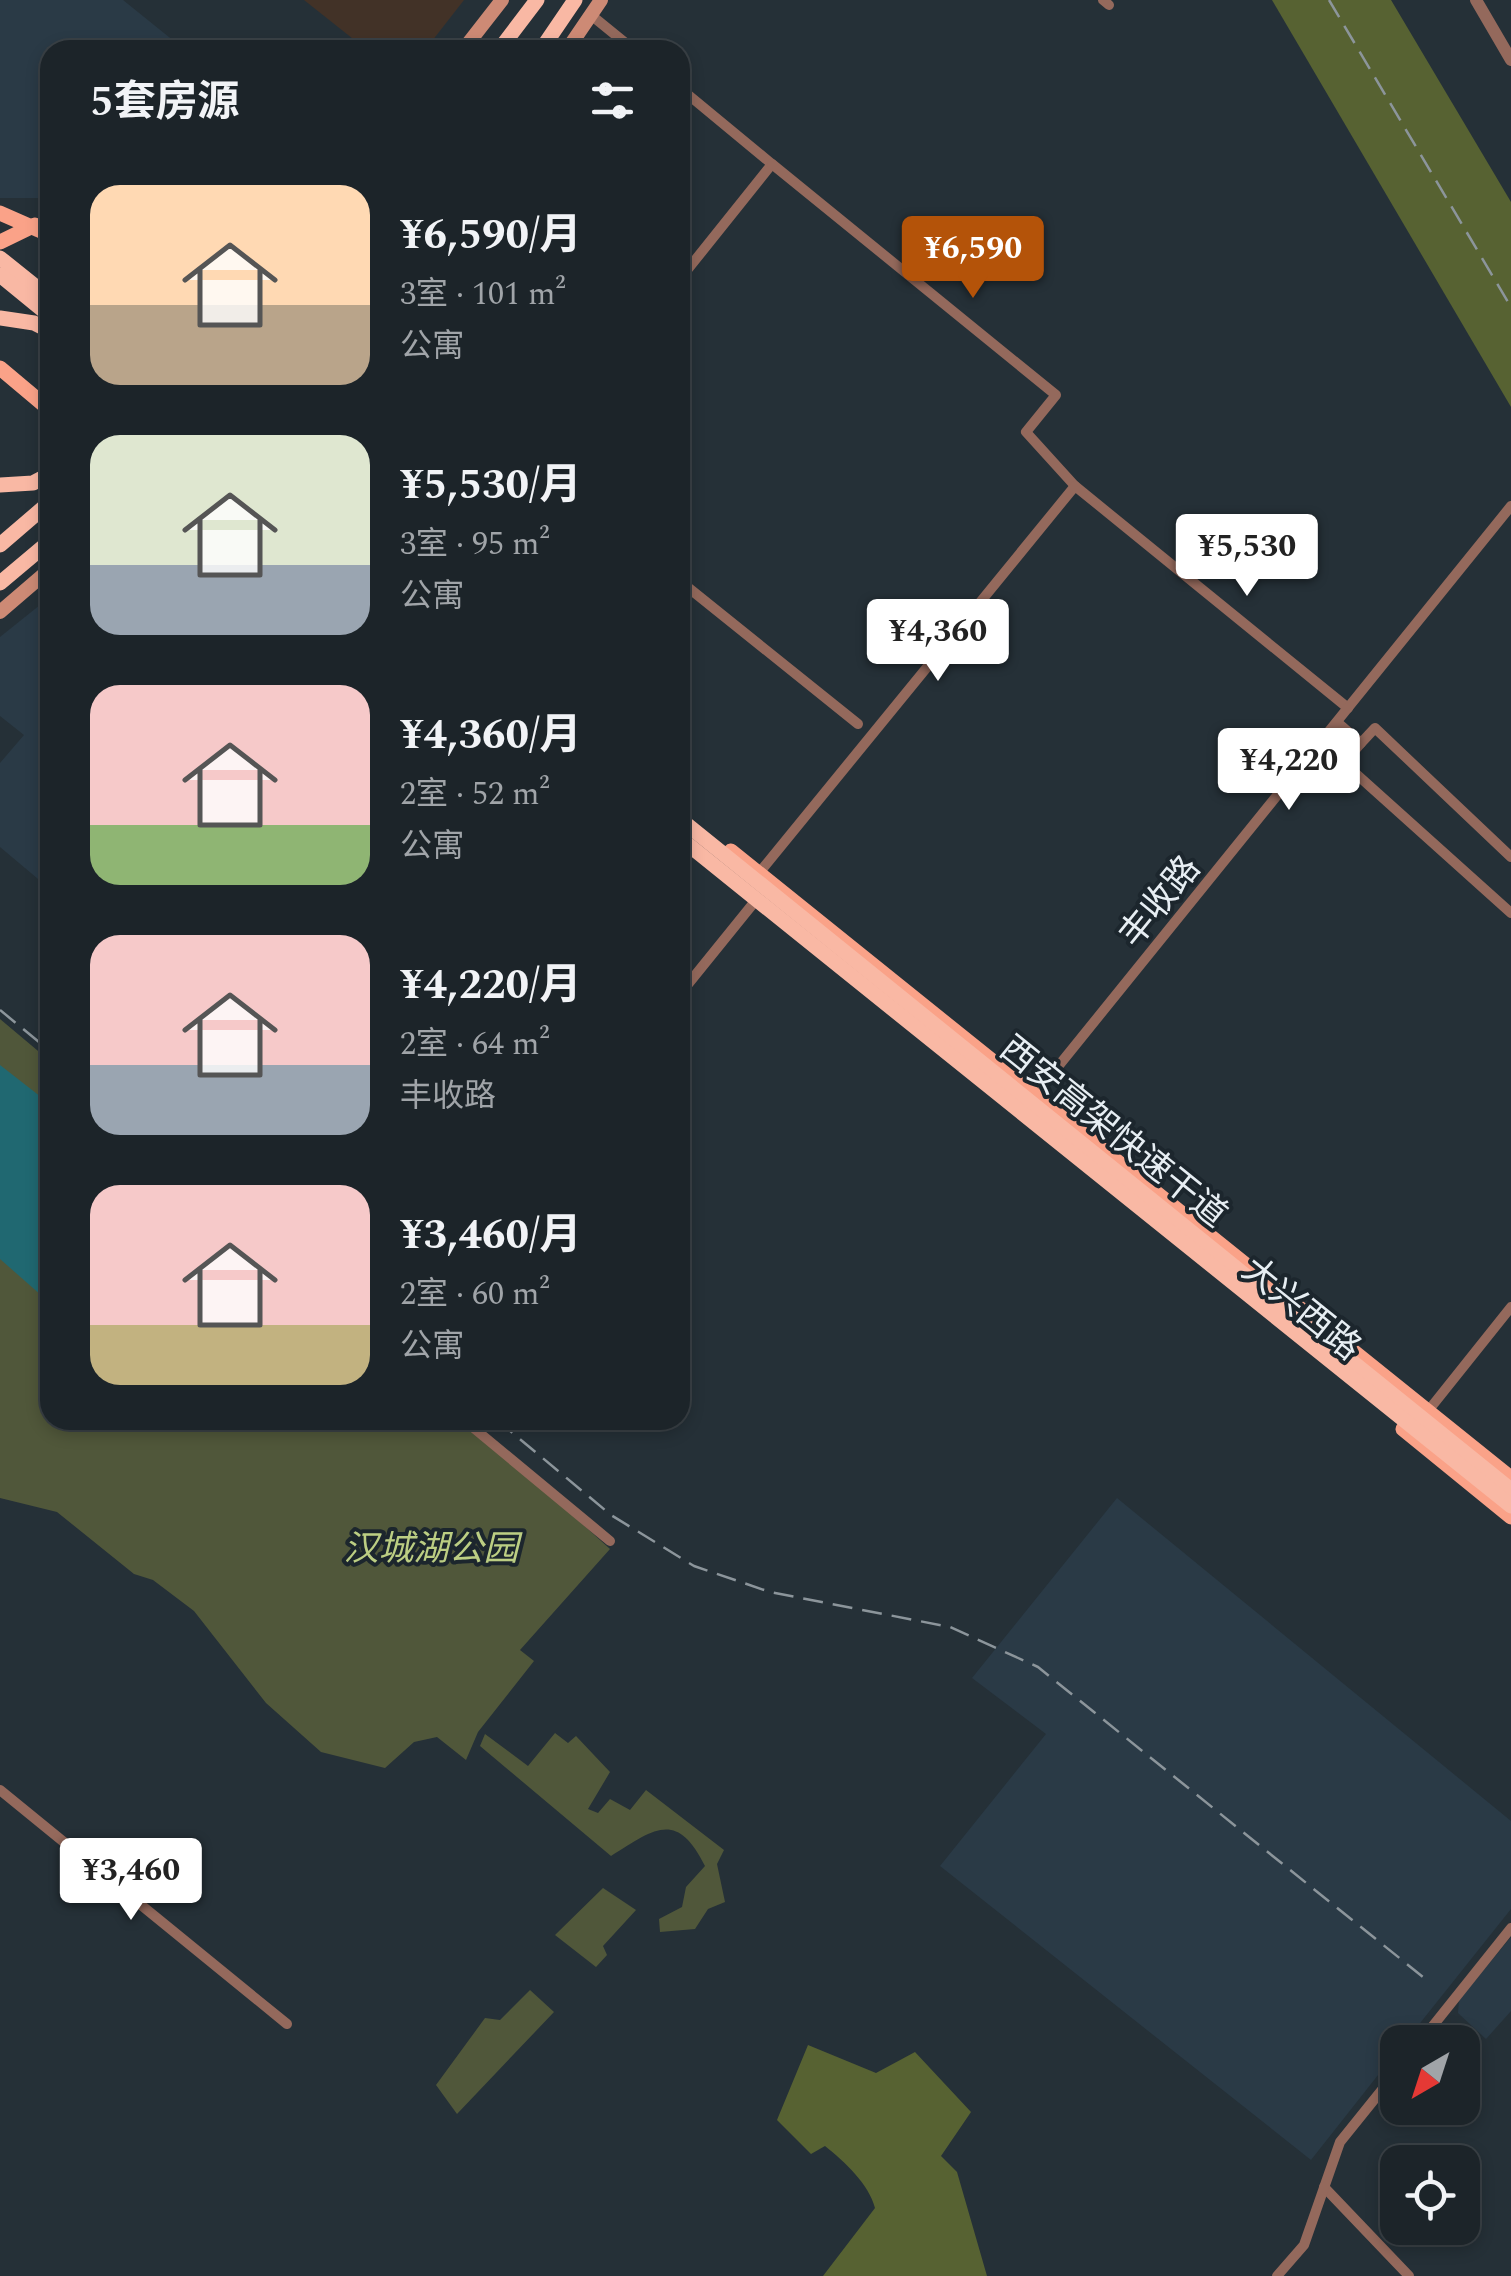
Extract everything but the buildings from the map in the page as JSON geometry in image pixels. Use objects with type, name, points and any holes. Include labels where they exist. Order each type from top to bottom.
[{"type":"highway","points":[[506,40],[536,0]]},
{"type":"highway","points":[[549,40],[574,0]]},
{"type":"highway","points":[[0,258],[40,290]]},
{"type":"highway","points":[[0,275],[40,308]]},
{"type":"highway","points":[[0,318],[40,326]]},
{"type":"highway","points":[[0,486],[40,479]]},
{"type":"highway","points":[[0,545],[40,511]]},
{"type":"highway","points":[[0,583],[40,549]]},
{"type":"highway","name":"西安高架快速干道","points":[[690,828],[1511,1490]]},
{"type":"highway","name":"西安高架快速干道","points":[[690,846],[1511,1506]]},
{"type":"main road","points":[[471,40],[502,0]]},
{"type":"main road","points":[[574,40],[601,0]]},
{"type":"main road","points":[[0,213],[40,223]]},
{"type":"main road","points":[[0,242],[40,225]]},
{"type":"main road","points":[[0,368],[40,402]]},
{"type":"main road","points":[[0,612],[40,578]]},
{"type":"main road","name":"大兴西路","points":[[690,818],[1511,1478]]},
{"type":"main road","name":"大兴西路","points":[[690,854],[1511,1517]]},
{"type":"street","points":[[1476,0],[1511,60]]},
{"type":"street","points":[[591,14],[622,40]]},
{"type":"street","points":[[690,96],[1056,395],[1026,432],[1075,486],[1348,708]]},
{"type":"street","points":[[690,266],[772,164]]},
{"type":"street","points":[[759,873],[1075,486]]},
{"type":"street","name":"丰收路","points":[[1036,1096],[1511,506]]},
{"type":"street","points":[[690,590],[858,724]]},
{"type":"street","points":[[1337,722],[1360,743]]},
{"type":"street","points":[[1511,856],[1375,728],[1344,762],[1511,912]]},
{"type":"street","points":[[690,982],[752,904]]},
{"type":"street","points":[[1428,1411],[1511,1307]]},
{"type":"street","points":[[476,1430],[610,1541]]},
{"type":"street","points":[[0,1790],[287,2024]]},
{"type":"street","points":[[1434,2025],[1511,1928]]},
{"type":"street","points":[[1277,2276],[1304,2246],[1340,2142],[1380,2092]]},
{"type":"street","points":[[1324,2187],[1409,2276]]},
{"type":"shaded area","points":[[0,0],[123,0],[173,40],[40,40],[40,198],[0,198]]},
{"type":"shaded area","points":[[304,0],[464,0],[433,40],[354,40]]},
{"type":"shaded area","points":[[40,605],[40,881],[0,847],[0,763],[24,735],[0,716],[0,637]]},
{"type":"shaded area","points":[[1117,1498],[1511,1821],[1511,1909],[1419,2025],[1380,2025],[1380,2073],[1311,2160],[940,1866],[1046,1734],[972,1678]]},
{"type":"shaded area","points":[[1511,1937],[1511,2011],[1486,2039],[1480,2033],[1480,2025],[1471,2025],[1458,2013],[1459,2000]]},
{"type":"green space","points":[[1272,0],[1391,0],[1511,202],[1511,407]]},
{"type":"green space","name":"汉城湖公园","points":[[0,1019],[40,1053],[40,1430],[478,1430],[610,1549],[520,1650],[534,1661],[478,1732],[466,1760],[437,1737],[414,1742],[385,1768],[321,1752],[266,1703],[194,1611],[153,1580],[134,1574],[57,1512],[0,1498]]},
{"type":"green space","points":[[555,1733],[568,1743],[576,1736],[610,1772],[588,1809],[598,1813],[610,1799],[630,1810],[646,1790],[724,1850],[717,1864],[725,1902],[708,1909],[695,1929],[660,1932],[659,1919],[682,1907],[686,1887],[705,1866],[685,1837],[675,1831],[653,1832],[611,1856],[480,1746],[485,1734],[528,1766]]},
{"type":"green space","points":[[603,1888],[636,1910],[603,1946],[607,1955],[596,1967],[555,1935]]},
{"type":"green space","points":[[530,1990],[554,2012],[457,2114],[436,2085],[485,2018],[500,2020]]},
{"type":"green space","points":[[808,2045],[876,2073],[915,2052],[971,2112],[941,2156],[957,2172],[987,2276],[823,2276],[875,2208],[862,2182],[840,2159],[825,2146],[811,2154],[777,2120]]},
{"type":"water","points":[[0,1065],[40,1096],[40,1294],[0,1259]]},
{"type":"railway","points":[[1329,0],[1511,307]]},
{"type":"railway","points":[[0,1010],[40,1043]]},
{"type":"railway","points":[[509,1430],[611,1515],[694,1566],[770,1592],[950,1627],[1038,1667],[1423,1977]]}]
